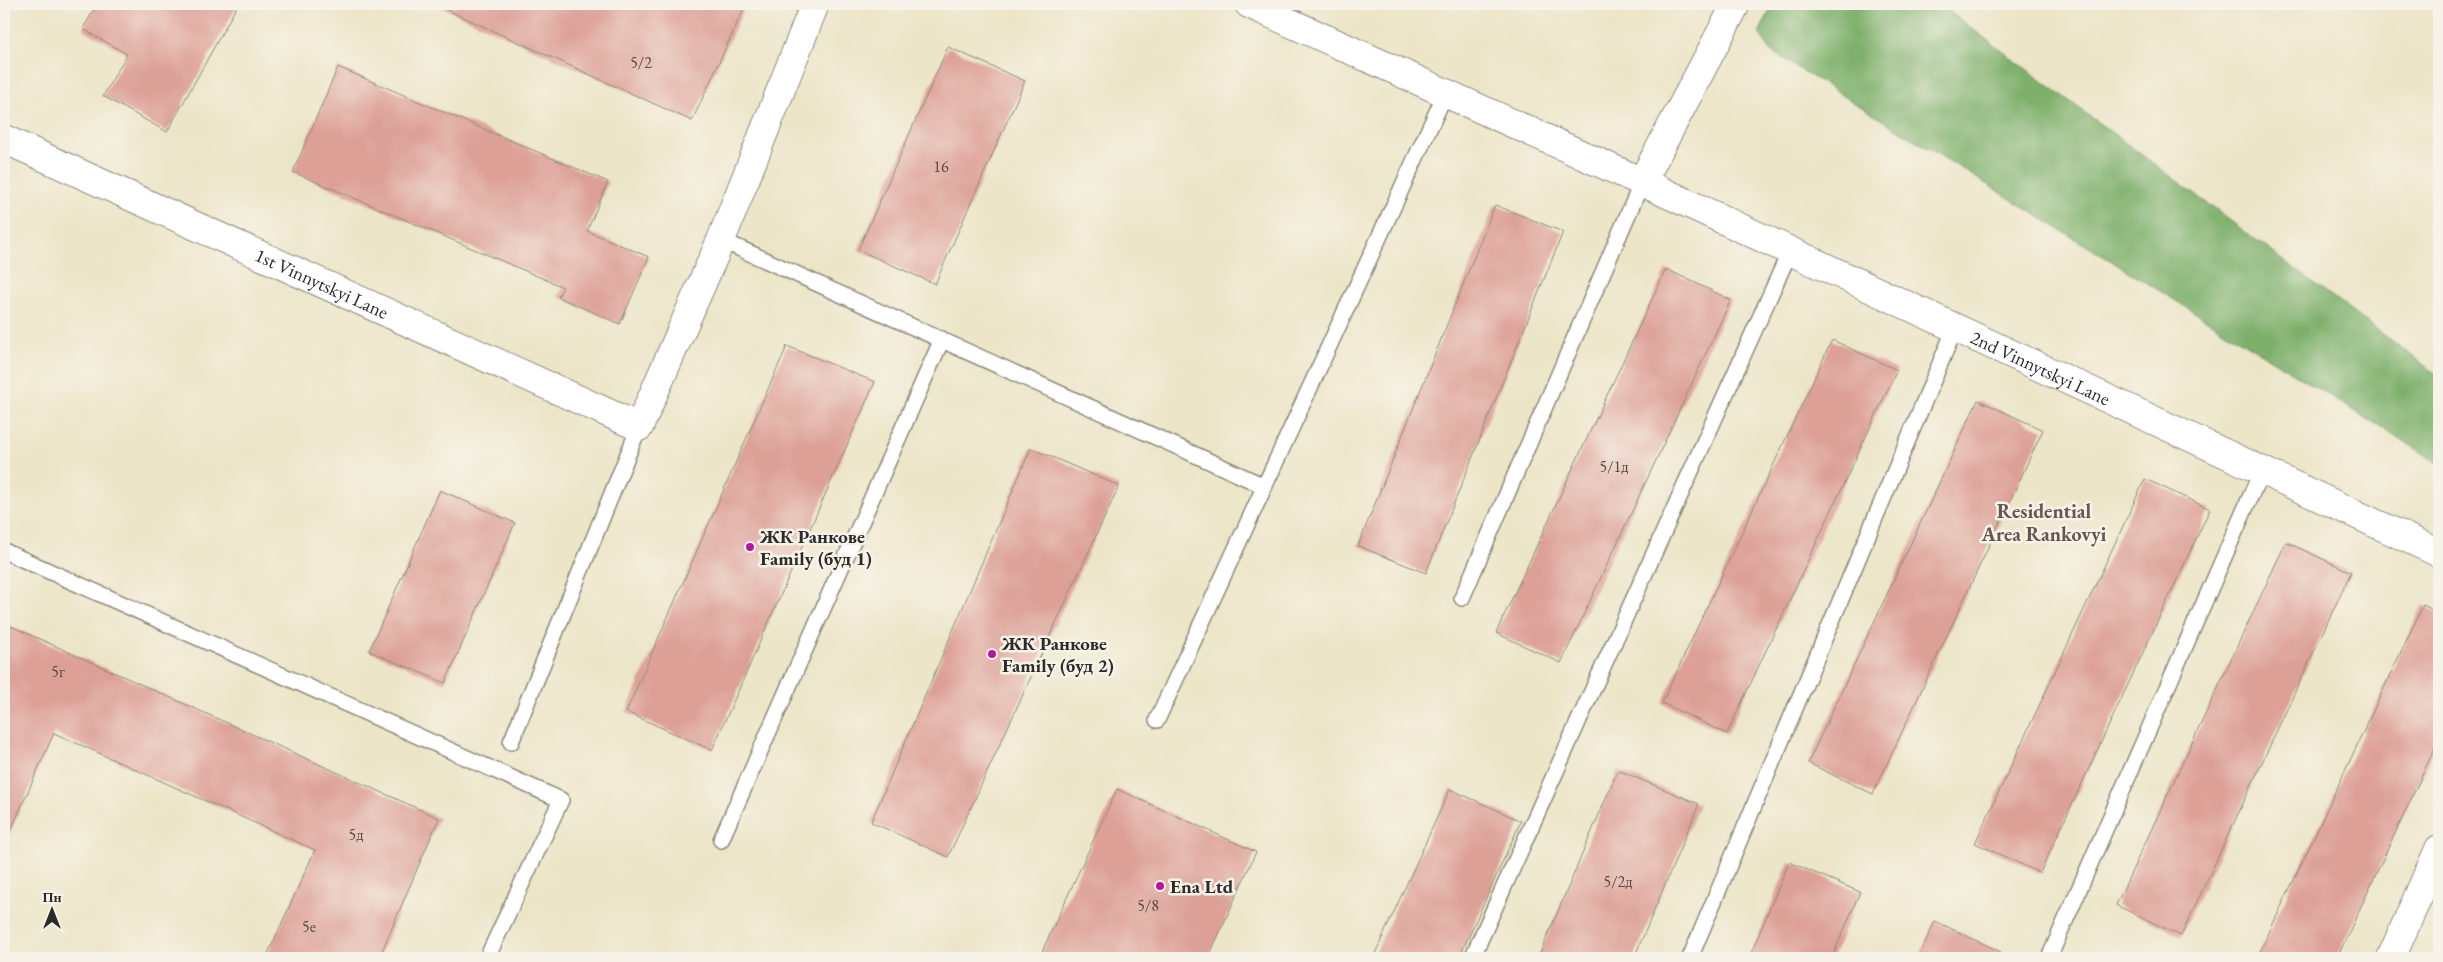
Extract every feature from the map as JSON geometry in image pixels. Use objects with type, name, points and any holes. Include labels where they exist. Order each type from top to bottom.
[{"type":"street","points":[[639,427],[722,240],[816,4]]},
{"type":"street","name":"2nd Vinnytskyi Lane","points":[[1249,4],[1642,182],[2439,553]]},
{"type":"street","points":[[1642,182],[1736,4]]},
{"type":"street","name":"1st Vinnytskyi Lane","points":[[4,138],[639,427]]},
{"type":"street","points":[[2391,958],[2439,849]]},
{"type":"lane","points":[[1157,720],[1446,92]]},
{"type":"lane","points":[[1462,598],[1642,182]]},
{"type":"lane","points":[[722,240],[1264,486]]},
{"type":"lane","points":[[1472,958],[1790,251]]},
{"type":"lane","points":[[1690,958],[1955,328]]},
{"type":"lane","points":[[721,840],[942,339]]},
{"type":"lane","points":[[511,742],[639,427]]},
{"type":"lane","points":[[2049,958],[2262,470]]},
{"type":"lane","points":[[4,551],[561,800],[487,958]]},
{"type":"green space","points":[[1773,4],[1939,4],[2439,376],[2439,463],[1772,52],[1759,33]]},
{"type":"building","points":[[97,4],[238,4],[167,132],[103,96],[127,54],[83,29]]},
{"type":"building","points":[[434,4],[746,4],[692,121]]},
{"type":"building","points":[[948,47],[1025,81],[935,284],[858,250]]},
{"type":"building","points":[[338,67],[608,182],[587,231],[649,257],[620,324],[558,297],[563,287],[293,172]]},
{"type":"building","points":[[1495,205],[1563,232],[1426,573],[1358,546]]},
{"type":"building","points":[[1666,269],[1731,300],[1561,663],[1496,633]]},
{"type":"building","points":[[1832,340],[1897,370],[1727,734],[1662,703]]},
{"type":"building","name":"ЖК Ранкове Family (буд 1)","points":[[787,346],[875,382],[712,750],[626,712]]},
{"type":"building","points":[[1978,400],[2043,430],[1873,794],[1808,763]]},
{"type":"building","name":"ЖК Ранкове Family (буд 2)","points":[[1031,448],[1119,486],[948,857],[871,822]]},
{"type":"building","points":[[2145,479],[2210,509],[2040,873],[1975,843]]},
{"type":"building","points":[[440,490],[515,523],[445,683],[369,651]]},
{"type":"building","points":[[2286,542],[2351,572],[2181,936],[2116,905]]},
{"type":"building","points":[[2423,605],[2439,613],[2439,739],[2337,958],[2257,958]]},
{"type":"building","points":[[4,623],[439,818],[379,958],[266,958],[315,850],[54,733],[4,846]]},
{"type":"building","points":[[1618,770],[1699,804],[1634,958],[1538,958]]},
{"type":"building","points":[[1117,789],[1256,852],[1208,958],[1039,958]]},
{"type":"building","points":[[1450,789],[1521,821],[1459,958],[1373,958]]},
{"type":"building","points":[[1789,862],[1860,892],[1832,958],[1749,958]]},
{"type":"building","points":[[1935,921],[2001,952],[1998,958],[1918,958]]},
{"type":"place","name":"ЖК Ранкове Family (буд 1)","points":[[750,547]]},
{"type":"place","name":"ЖК Ранкове Family (буд 2)","points":[[992,654]]},
{"type":"place","name":"Ena Ltd","points":[[1160,886]]},
{"type":"district","name":"Residential Area Rankovyi","points":[[2044,522]]}]
